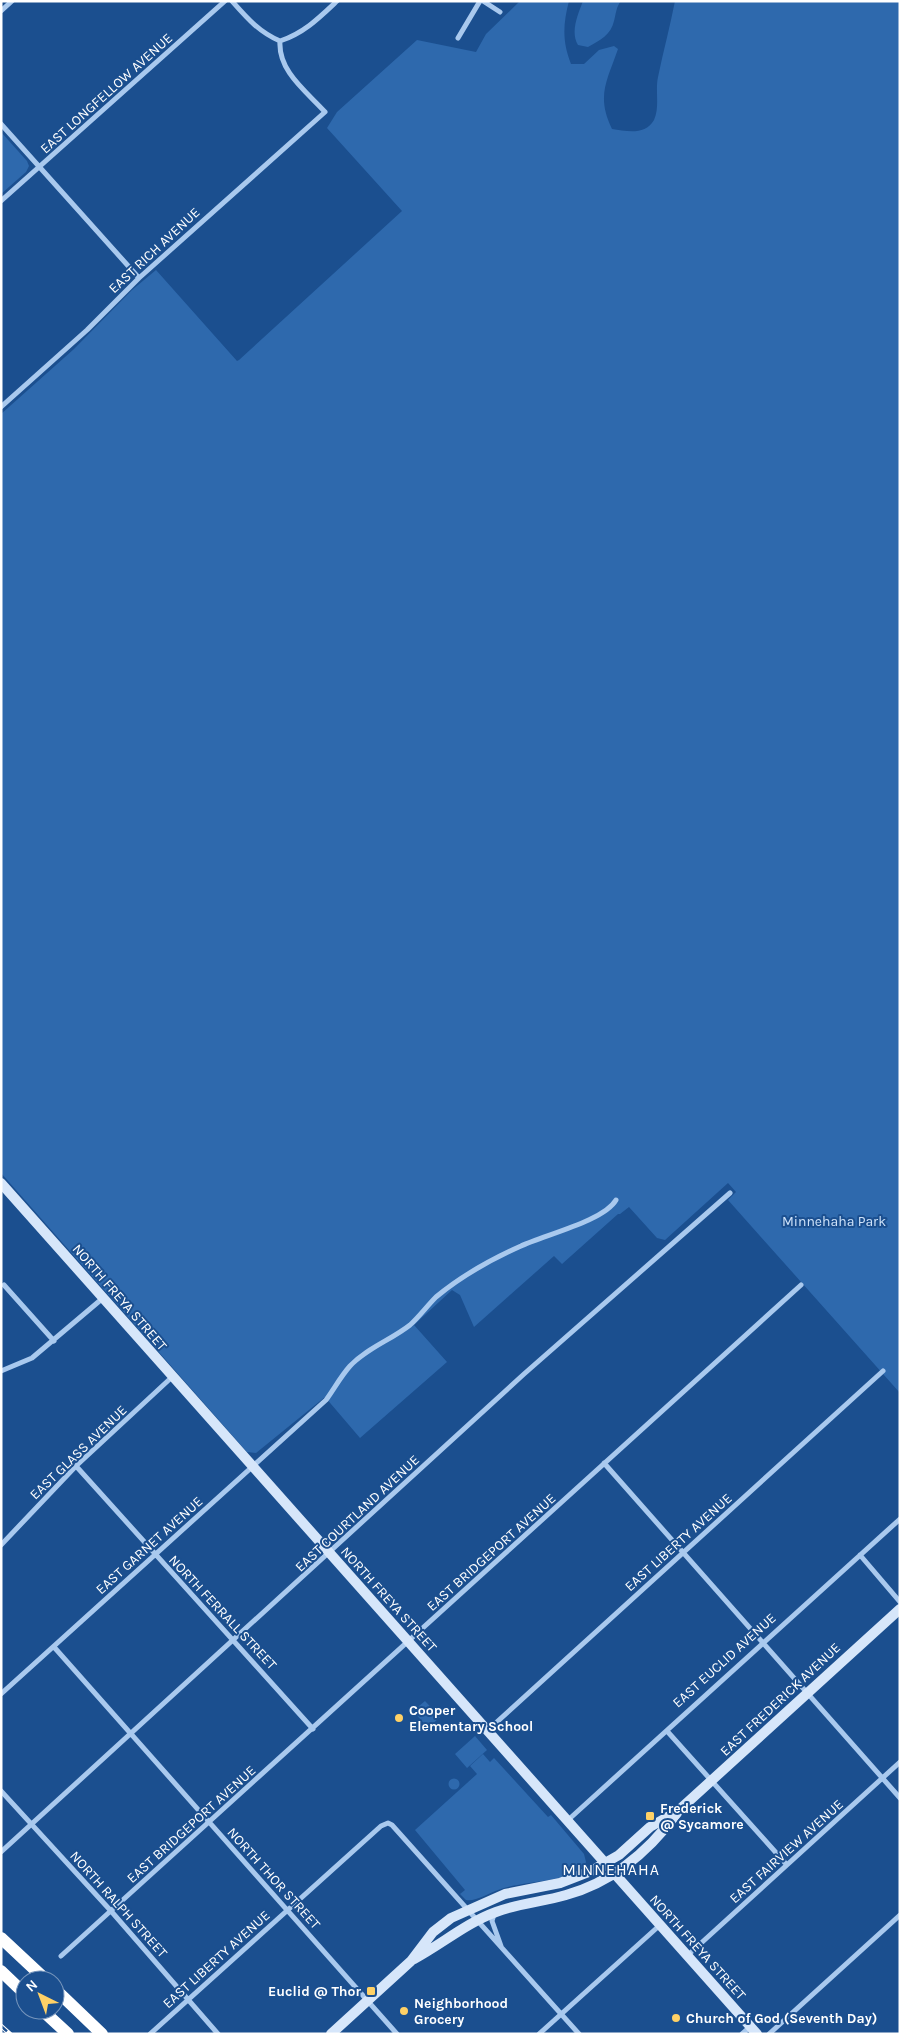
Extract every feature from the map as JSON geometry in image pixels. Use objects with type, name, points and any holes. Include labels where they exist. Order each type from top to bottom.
[{"type":"highway","points":[[1,1938],[35,1970]]},
{"type":"highway","points":[[1,1971],[15,1984]]},
{"type":"highway","points":[[65,1999],[102,2034]]},
{"type":"highway","points":[[53,2020],[68,2034]]},
{"type":"street","points":[[1,10],[12,1]]},
{"type":"street","name":"EAST LONGFELLOW AVENUE","points":[[1,201],[225,1]]},
{"type":"street","points":[[232,1],[254,26],[266,35],[280,41],[302,32],[337,1]]},
{"type":"street","points":[[458,38],[482,1],[500,12]]},
{"type":"street","name":"EAST RICH AVENUE","points":[[1,407],[87,330],[139,278],[325,112],[284,66],[279,54],[280,41]]},
{"type":"street","points":[[1,124],[139,278]]},
{"type":"street","name":"NORTH FREYA STREET","points":[[1,1183],[754,2030]]},
{"type":"street","name":"EAST COURTLAND AVENUE","points":[[1,1852],[235,1641],[524,1374],[730,1193]]},
{"type":"street","name":"EAST GARNET AVENUE","points":[[1,1694],[312,1414],[326,1400],[351,1366],[412,1323],[447,1289],[521,1246],[568,1229],[603,1212],[610,1208],[616,1200]]},
{"type":"street","points":[[4,1285],[54,1341]]},
{"type":"street","name":"EAST BRIDGEPORT AVENUE","points":[[62,1956],[801,1285]]},
{"type":"street","points":[[1,1371],[32,1358],[103,1298]]},
{"type":"street","name":"EAST LIBERTY AVENUE","points":[[488,1730],[883,1371]]},
{"type":"street","name":"EAST GLASS AVENUE","points":[[1,1545],[76,1466],[172,1377]]},
{"type":"street","points":[[604,1463],[900,1798]]},
{"type":"street","name":"NORTH FERRALL STREET","points":[[76,1466],[312,1729]]},
{"type":"street","name":"EAST EUCLID AVENUE","points":[[567,1821],[900,1519]]},
{"type":"street","points":[[860,1555],[900,1602]]},
{"type":"street","name":"EAST FREDERICK AVENUE","points":[[605,1863],[650,1826],[678,1810],[712,1781],[900,1609]]},
{"type":"street","name":"NORTH THOR STREET","points":[[54,1647],[397,2034]]},
{"type":"street","points":[[666,1731],[787,1865]]},
{"type":"street","name":"EAST FAIRVIEW AVENUE","points":[[687,1956],[900,1762]]},
{"type":"street","name":"NORTH RALPH STREET","points":[[1,1791],[112,1911],[218,2034]]},
{"type":"street","name":"EAST FREDERICK AVENUE","points":[[614,1874],[659,1837],[678,1810]]},
{"type":"street","name":"EAST LIBERTY AVENUE","points":[[150,2034],[381,1826],[388,1823],[392,1824],[467,1910]]},
{"type":"street","points":[[332,2034],[411,1961],[433,1932],[467,1910],[505,1894],[576,1878],[605,1863]]},
{"type":"street","points":[[411,1961],[442,1944],[476,1920],[496,1911],[567,1895],[614,1874]]},
{"type":"street","points":[[467,1910],[579,2034]]},
{"type":"street","points":[[496,1911],[492,1920],[502,1949]]},
{"type":"street","points":[[769,2034],[900,1915]]},
{"type":"street","points":[[539,2034],[660,1925]]},
{"type":"street","points":[[742,2034],[754,2030]]},
{"type":"green space","name":"Minnehaha Park","points":[[520,1],[569,1],[564,32],[571,64],[584,64],[599,50],[614,46],[618,49],[605,89],[604,98],[607,117],[612,129],[635,131],[650,125],[656,115],[658,77],[675,1],[900,1],[900,1393],[728,1200],[736,1192],[728,1183],[665,1240],[657,1238],[629,1207],[618,1214],[562,1264],[554,1256],[474,1327],[460,1295],[452,1290],[414,1325],[447,1362],[360,1438],[325,1397],[256,1453],[247,1452],[1,1173],[1,414],[74,349],[132,290],[156,270],[237,361],[239,360],[402,211],[327,128],[337,112],[417,40],[476,52],[486,34]]},
{"type":"green space","points":[[583,1],[621,1],[617,8],[613,26],[604,37],[588,47],[578,45],[575,34],[576,23]]},
{"type":"green space","points":[[1,132],[27,161],[29,166],[26,172],[1,194]]},
{"type":"green space","points":[[425,1701],[440,1717],[428,1728],[413,1711]]},
{"type":"green space","points":[[475,1736],[487,1750],[467,1768],[455,1754]]},
{"type":"green space","points":[[483,1754],[490,1762],[494,1758],[548,1817],[551,1815],[584,1854],[586,1862],[584,1867],[564,1876],[508,1887],[474,1900],[466,1900],[460,1894],[465,1890],[415,1830],[477,1774],[470,1766]]},
{"type":"green space","points":[[454,1778],[460,1784],[454,1790],[448,1784]]},
{"type":"railway","points":[[1,2026],[10,2034]]},
{"type":"place","name":"Cooper Elementary School","points":[[399,1718]]},
{"type":"place","name":"Frederick @ Sycamore","points":[[650,1816]]},
{"type":"place","name":"Euclid @ Thor","points":[[371,1991]]},
{"type":"place","name":"Neighborhood Grocery","points":[[404,2011]]},
{"type":"place","name":"Church of God (Seventh Day)","points":[[676,2018]]},
{"type":"district","name":"MINNEHAHA","points":[[611,1869]]}]
